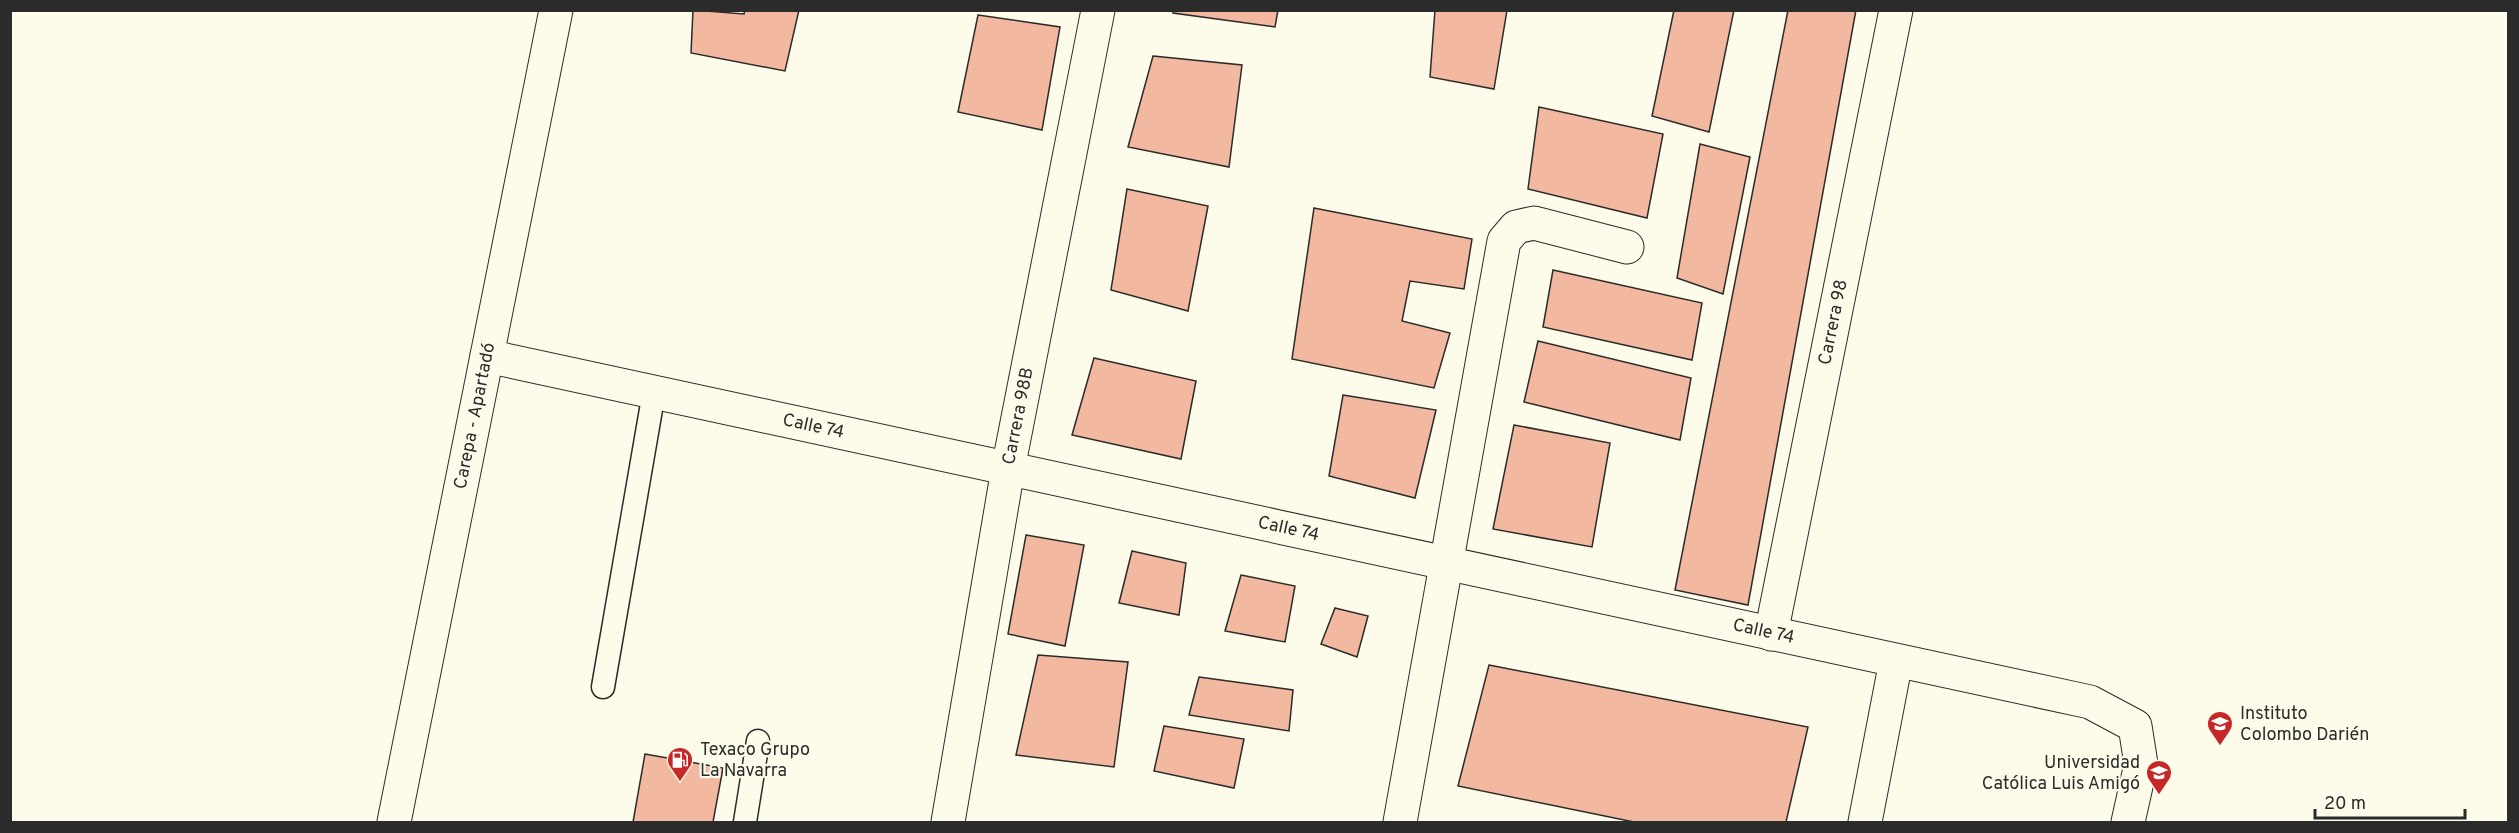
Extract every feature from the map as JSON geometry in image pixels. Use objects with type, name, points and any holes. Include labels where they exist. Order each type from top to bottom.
[{"type":"street","name":"Carepa - Apartadó","points":[[394,822],[556,10]]},
{"type":"street","name":"Carrera 98B","points":[[948,822],[1008,469],[1098,10]]},
{"type":"street","name":"Carrera 98","points":[[1771,634],[1896,10]]},
{"type":"street","points":[[1400,822],[1504,241],[1516,226],[1534,223],[1627,247]]},
{"type":"street","name":"Calle 74","points":[[487,356],[1447,561],[1771,634],[2090,702],[2135,726],[2141,764],[2128,822]]},
{"type":"street","points":[[1865,822],[1896,661]]},
{"type":"lane","points":[[603,687],[654,392]]},
{"type":"lane","points":[[745,822],[758,741]]},
{"type":"building","points":[[693,10],[744,14],[745,10],[799,10],[785,71],[691,53]]},
{"type":"building","points":[[1173,10],[1278,10],[1275,27],[1173,13]]},
{"type":"building","points":[[1435,10],[1507,10],[1494,89],[1430,77]]},
{"type":"building","points":[[1674,10],[1734,10],[1709,132],[1652,116]]},
{"type":"building","points":[[1788,10],[1856,10],[1748,605],[1675,590]]},
{"type":"building","points":[[978,15],[1060,27],[1042,130],[958,112]]},
{"type":"building","points":[[1153,56],[1242,65],[1229,167],[1128,147]]},
{"type":"building","points":[[1539,107],[1663,134],[1647,218],[1528,189]]},
{"type":"building","points":[[1700,144],[1750,157],[1723,294],[1677,278]]},
{"type":"building","points":[[1127,189],[1208,206],[1188,311],[1111,290]]},
{"type":"building","points":[[1314,208],[1472,239],[1464,289],[1410,281],[1402,321],[1450,333],[1434,388],[1292,359]]},
{"type":"building","points":[[1553,270],[1702,303],[1692,360],[1543,327]]},
{"type":"building","points":[[1538,341],[1691,378],[1680,440],[1524,402]]},
{"type":"building","points":[[1094,358],[1196,381],[1181,459],[1072,435]]},
{"type":"building","points":[[1343,395],[1436,410],[1415,498],[1329,476]]},
{"type":"building","points":[[1514,425],[1610,443],[1592,547],[1493,529]]},
{"type":"building","points":[[1026,535],[1084,545],[1065,646],[1008,634]]},
{"type":"building","points":[[1132,551],[1186,563],[1179,615],[1119,603]]},
{"type":"building","points":[[1241,575],[1295,586],[1285,642],[1225,631]]},
{"type":"building","points":[[1335,608],[1368,616],[1357,657],[1321,644]]},
{"type":"building","points":[[1038,655],[1128,662],[1114,767],[1016,755]]},
{"type":"building","points":[[1489,665],[1808,727],[1786,822],[1634,822],[1458,786]]},
{"type":"building","points":[[1199,677],[1293,690],[1289,731],[1189,715]]},
{"type":"building","points":[[1164,726],[1244,739],[1234,788],[1154,771]]},
{"type":"building","name":"Texaco Grupo La Navarra","points":[[645,754],[723,768],[713,822],[633,822]]},
{"type":"place","name":"Instituto Colombo Darién","points":[[2220,747]]},
{"type":"place","name":"Texaco Grupo La Navarra","points":[[680,783]]},
{"type":"place","name":"Universidad Católica Luis Amigó","points":[[2159,796]]}]
